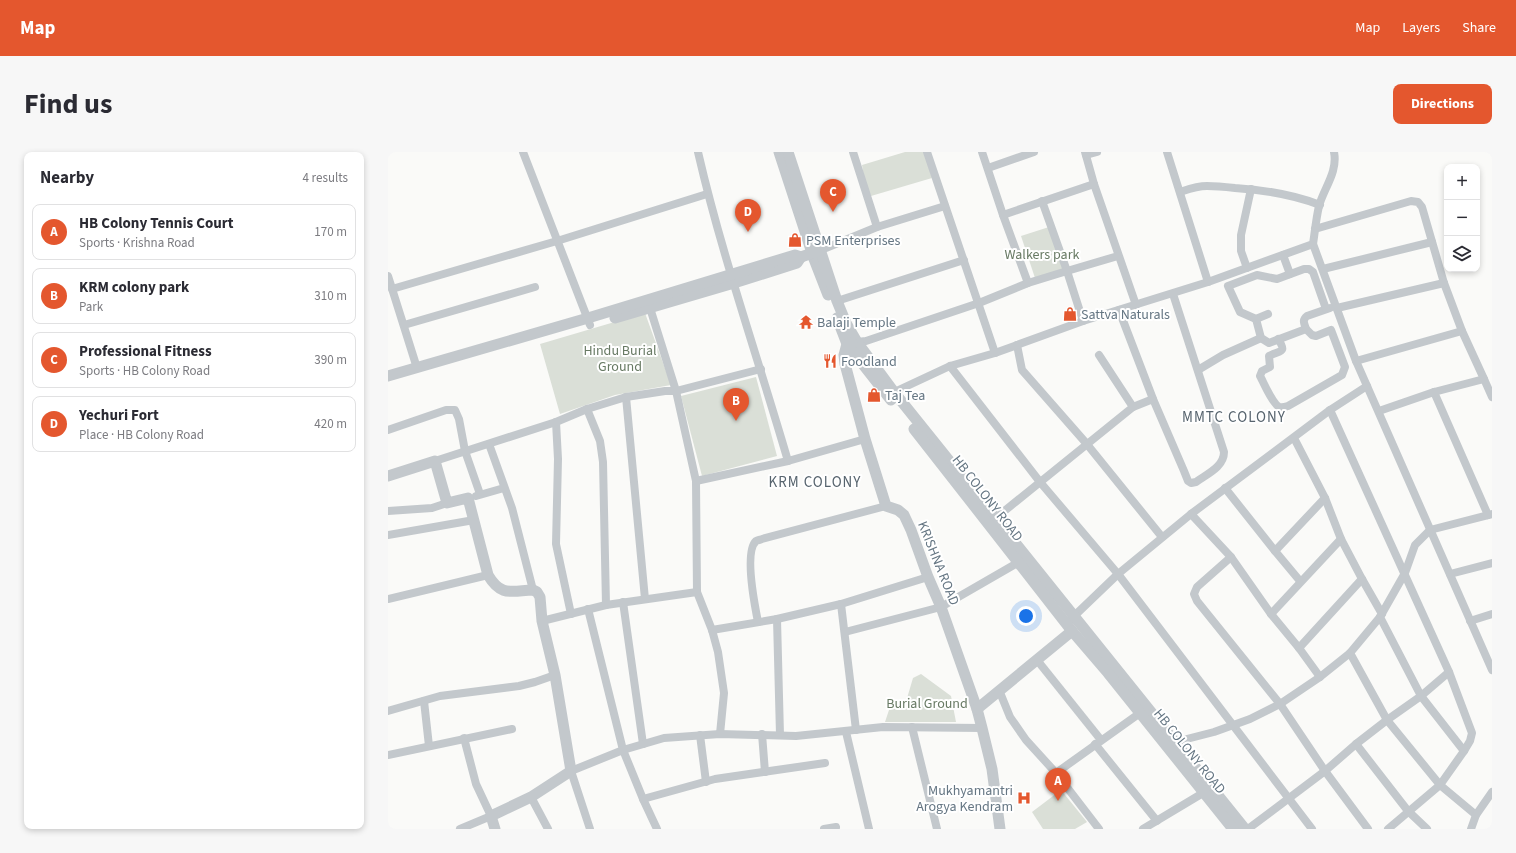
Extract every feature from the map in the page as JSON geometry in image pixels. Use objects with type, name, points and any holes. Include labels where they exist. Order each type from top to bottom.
[{"type":"street","points":[[523,152],[589,322]]},
{"type":"street","points":[[698,152],[708,194],[732,279],[761,369],[788,461]]},
{"type":"street","name":"HB COLONY ROAD","points":[[779,152],[852,343],[992,520],[1019,562],[1071,624],[1140,713],[1208,790],[1233,829]]},
{"type":"street","points":[[788,152],[816,252],[846,323],[852,343]]},
{"type":"street","points":[[853,152],[877,227]]},
{"type":"street","points":[[927,152],[995,353]]},
{"type":"street","points":[[982,152],[1002,215],[1028,283]]},
{"type":"street","points":[[988,168],[1034,152]]},
{"type":"street","points":[[1097,152],[1085,154],[1118,256],[1136,305]]},
{"type":"street","points":[[1167,152],[1208,282]]},
{"type":"street","points":[[1334,152],[1336,159],[1331,179],[1320,205],[1313,244],[1356,361],[1492,670]]},
{"type":"street","points":[[1002,215],[1094,184]]},
{"type":"street","points":[[1180,192],[1208,186],[1251,189],[1282,193],[1305,199],[1320,205]]},
{"type":"street","points":[[1247,268],[1241,251],[1241,235],[1251,189]]},
{"type":"street","points":[[392,289],[708,194]]},
{"type":"street","points":[[1042,201],[1083,321]]},
{"type":"street","points":[[1315,229],[1412,201],[1418,202],[1422,207],[1444,283],[1462,331],[1492,397]]},
{"type":"street","points":[[388,376],[589,322],[650,308],[795,255],[801,257],[877,227],[945,206]]},
{"type":"street","points":[[1323,269],[1432,242]]},
{"type":"street","points":[[891,393],[950,366],[995,353],[1083,321],[1224,277],[1313,244]]},
{"type":"street","points":[[1283,255],[1290,274]]},
{"type":"street","points":[[758,622],[752,598],[750,574],[753,546],[756,542],[762,539],[886,506],[865,439],[845,364],[844,355],[852,343],[866,341],[978,303],[1028,283],[1118,256]]},
{"type":"street","points":[[837,301],[964,260]]},
{"type":"street","points":[[1228,286],[1257,275],[1277,279],[1304,269],[1309,269],[1313,272],[1326,309]]},
{"type":"street","points":[[388,276],[417,368]]},
{"type":"street","points":[[1224,277],[1240,312],[1256,319],[1268,314]]},
{"type":"street","points":[[388,384],[732,279]]},
{"type":"street","points":[[1343,325],[1316,336],[1312,336],[1306,329],[1304,318],[1326,309],[1444,283]]},
{"type":"street","points":[[404,325],[535,287]]},
{"type":"street","points":[[1119,310],[1153,399],[1188,481],[1191,483],[1196,482],[1220,464],[1224,458],[1224,452],[1173,294]]},
{"type":"street","points":[[650,308],[676,391],[696,481],[697,592],[712,630],[718,652],[724,693],[720,734]]},
{"type":"street","points":[[1256,319],[1261,338],[1268,342],[1306,329]]},
{"type":"street","points":[[1278,339],[1283,347],[1282,350],[1269,356],[1270,366],[1262,371],[1260,376],[1274,403],[1283,408],[1342,375],[1344,372],[1345,367],[1331,330]]},
{"type":"street","points":[[1356,361],[1462,331]]},
{"type":"street","points":[[1198,370],[1223,355],[1261,338]]},
{"type":"street","points":[[1017,345],[1022,370],[1086,443],[1162,537]]},
{"type":"street","points":[[1099,355],[1133,407]]},
{"type":"street","points":[[950,366],[1040,482],[1118,574],[1312,829]]},
{"type":"street","points":[[388,476],[556,422],[587,409],[626,396],[676,391],[761,369]]},
{"type":"street","points":[[1379,411],[1434,392],[1484,379]]},
{"type":"street","points":[[977,709],[1037,660],[1118,574],[1162,537],[1330,410],[1367,386]]},
{"type":"street","points":[[1175,742],[1214,732],[1250,719],[1280,704],[1320,677],[1350,653],[1381,615],[1405,573],[1415,545],[1430,530],[1490,514],[1434,392]]},
{"type":"street","points":[[626,396],[645,599]]},
{"type":"street","points":[[1153,399],[1133,407],[1086,443],[992,520],[1071,624],[1175,742],[1208,790],[1245,829]]},
{"type":"street","points":[[587,409],[600,441],[603,462],[606,605]]},
{"type":"street","points":[[388,430],[446,410],[455,410],[459,419],[465,451],[480,494]]},
{"type":"street","points":[[1330,410],[1449,672],[1472,733],[1464,751],[1440,785],[1388,829]]},
{"type":"street","points":[[556,422],[558,458],[556,544],[571,614]]},
{"type":"street","points":[[1294,438],[1325,498],[1341,539],[1421,696],[1464,751]]},
{"type":"street","points":[[696,481],[788,461],[865,439]]},
{"type":"street","points":[[489,444],[512,508],[533,590]]},
{"type":"street","points":[[435,461],[447,503]]},
{"type":"street","points":[[388,511],[432,508],[504,488]]},
{"type":"street","points":[[1225,488],[1300,581]]},
{"type":"street","points":[[468,498],[488,575],[494,585],[502,590],[533,590],[537,592],[540,597],[542,621],[555,675],[571,771],[590,829]]},
{"type":"street","points":[[1274,550],[1325,498]]},
{"type":"street","name":"KRISHNA ROAD","points":[[886,506],[898,510],[904,515],[941,607],[977,709],[992,769],[1000,829]]},
{"type":"street","points":[[1191,514],[1231,557],[1271,614],[1299,648],[1320,677]]},
{"type":"street","points":[[388,535],[474,520]]},
{"type":"street","points":[[1271,614],[1300,581],[1341,539]]},
{"type":"street","points":[[1231,557],[1197,587],[1194,594],[1197,601],[1280,704],[1325,771],[1368,829]]},
{"type":"street","points":[[845,632],[941,607],[1019,562]]},
{"type":"street","points":[[1450,574],[1492,563]]},
{"type":"street","points":[[388,599],[488,575]]},
{"type":"street","points":[[712,630],[777,619],[841,604],[928,577]]},
{"type":"street","points":[[1299,648],[1362,579]]},
{"type":"street","points":[[542,621],[606,605],[697,592]]},
{"type":"street","points":[[623,602],[643,744]]},
{"type":"street","points":[[841,604],[856,730]]},
{"type":"street","points":[[588,609],[623,750],[657,829]]},
{"type":"street","points":[[1470,621],[1492,614]]},
{"type":"street","points":[[777,619],[780,735]]},
{"type":"street","points":[[1350,653],[1387,720],[1440,785],[1476,815]]},
{"type":"street","points":[[1037,660],[1157,821]]},
{"type":"street","points":[[1248,829],[1325,771],[1356,744],[1421,696],[1449,672]]},
{"type":"street","points":[[388,711],[440,696],[520,686],[555,675]]},
{"type":"street","points":[[999,690],[1010,718],[1026,740],[1056,773],[1099,829]]},
{"type":"street","points":[[424,701],[429,746]]},
{"type":"street","points":[[1056,773],[1140,713]]},
{"type":"street","points":[[460,829],[532,797],[571,771],[623,750],[664,738],[720,734],[796,736],[883,727],[982,728]]},
{"type":"street","points":[[912,727],[937,829]]},
{"type":"street","points":[[388,755],[512,729]]},
{"type":"street","points":[[846,732],[869,829]]},
{"type":"street","points":[[762,734],[765,772]]},
{"type":"street","points":[[700,735],[706,782]]},
{"type":"street","points":[[464,738],[476,784],[495,829]]},
{"type":"street","points":[[1356,744],[1408,811],[1427,829]]},
{"type":"street","points":[[643,799],[706,782],[825,763]]},
{"type":"street","points":[[1144,829],[1208,790]]},
{"type":"street","points":[[1471,829],[1476,815],[1492,792]]},
{"type":"street","points":[[532,797],[548,829]]},
{"type":"street","points":[[824,829],[836,827]]},
{"type":"green space","points":[[905,152],[924,152],[932,178],[871,196],[865,184],[862,165]]},
{"type":"green space","name":"Walkers park","points":[[1049,227],[1064,273],[1036,281],[1021,236]]},
{"type":"green space","name":"Hindu Burial Ground","points":[[645,313],[671,385],[615,395],[560,414],[540,344]]},
{"type":"green space","points":[[756,377],[777,456],[702,476],[681,396]]},
{"type":"green space","name":"Burial Ground","points":[[921,674],[951,696],[956,722],[885,722],[890,707],[905,705],[913,678]]},
{"type":"green space","points":[[1061,790],[1087,822],[1075,829],[1043,829],[1032,812]]},
{"type":"place","name":"Professional Fitness","points":[[833,212]]},
{"type":"place","name":"Yechuri Fort","points":[[748,232]]},
{"type":"place","name":"PSM Enterprises","points":[[795,240]]},
{"type":"place","name":"Sattva Naturals","points":[[1070,314]]},
{"type":"place","name":"Balaji Temple","points":[[806,322]]},
{"type":"place","name":"Foodland","points":[[830,361]]},
{"type":"place","name":"Taj Tea","points":[[874,395]]},
{"type":"place","name":"KRM colony park","points":[[736,421]]},
{"type":"place","name":"Mukhyamantri Arogya Kendram","points":[[1024,798]]},
{"type":"place","name":"HB Colony Tennis Court","points":[[1058,801]]},
{"type":"district","name":"MMTC COLONY","points":[[1234,417]]},
{"type":"district","name":"KRM COLONY","points":[[815,482]]}]
